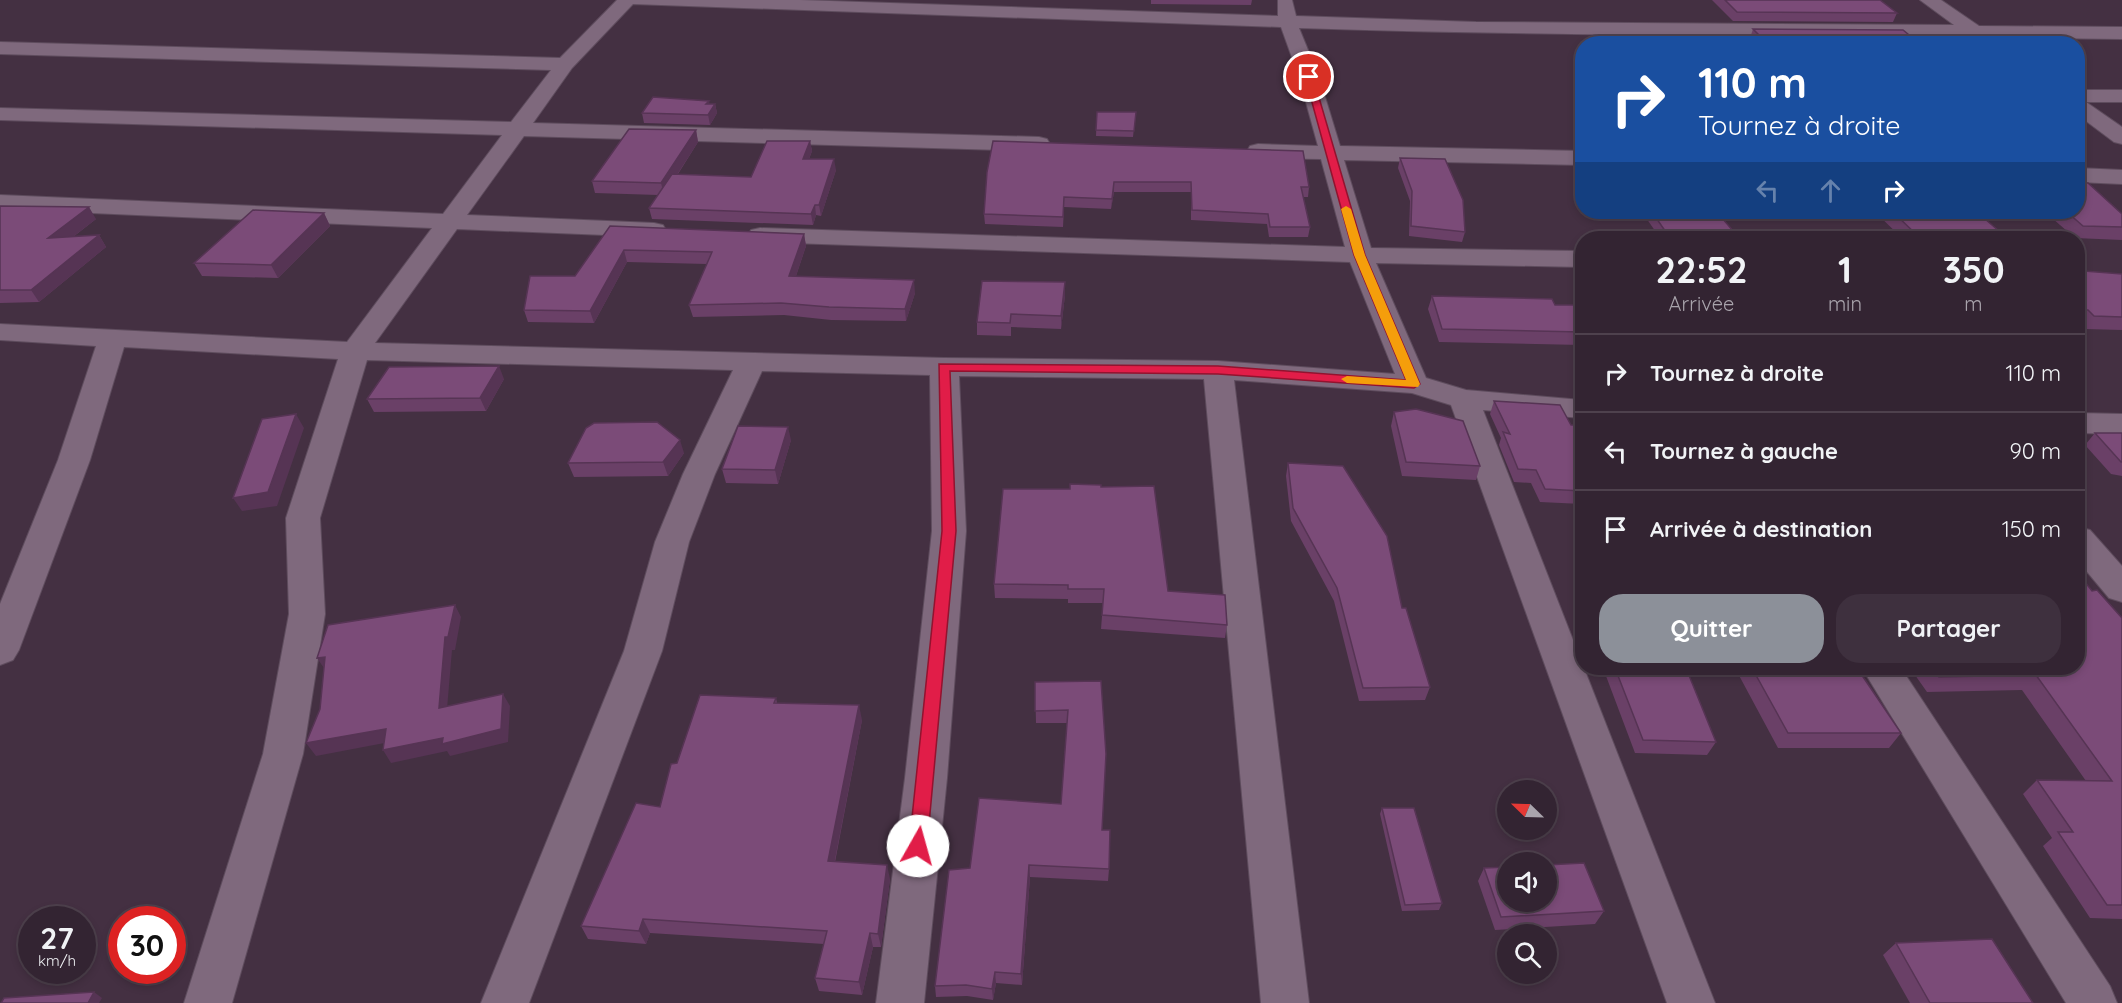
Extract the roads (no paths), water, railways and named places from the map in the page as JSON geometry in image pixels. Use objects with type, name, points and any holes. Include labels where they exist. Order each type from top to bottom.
[{"type":"street","points":[[208,1003],[283,753],[307,614],[303,518],[355,351],[422,262],[516,128],[566,64],[627,0]]},
{"type":"street","points":[[639,0],[1286,11],[1476,28],[2122,33]]},
{"type":"street","points":[[1929,0],[1981,36]]},
{"type":"street","points":[[1286,11],[1309,77],[1360,255],[1414,384]]},
{"type":"street","points":[[0,48],[566,64]]},
{"type":"street","points":[[2085,96],[2122,96]]},
{"type":"street","points":[[2085,111],[2122,137]]},
{"type":"street","points":[[0,114],[1056,144]]},
{"type":"street","points":[[1234,150],[1575,158]]},
{"type":"street","points":[[2085,175],[2122,177]]},
{"type":"street","points":[[0,202],[674,231]]},
{"type":"street","points":[[733,234],[1360,255],[1575,259]]},
{"type":"street","points":[[0,332],[355,351],[944,367],[1218,370],[1414,384],[1464,399],[1575,408]]},
{"type":"street","points":[[0,650],[74,460],[112,338]]},
{"type":"street","points":[[505,1003],[643,651],[672,542],[699,474],[752,360]]},
{"type":"street","points":[[900,1003],[926,778],[949,531],[944,367]]},
{"type":"street","points":[[1218,370],[1285,1003]]},
{"type":"street","points":[[1464,399],[1691,1003]]},
{"type":"street","points":[[2085,423],[2122,423]]},
{"type":"street","points":[[2085,547],[2122,589]]},
{"type":"street","points":[[1885,675],[2093,1003]]}]
